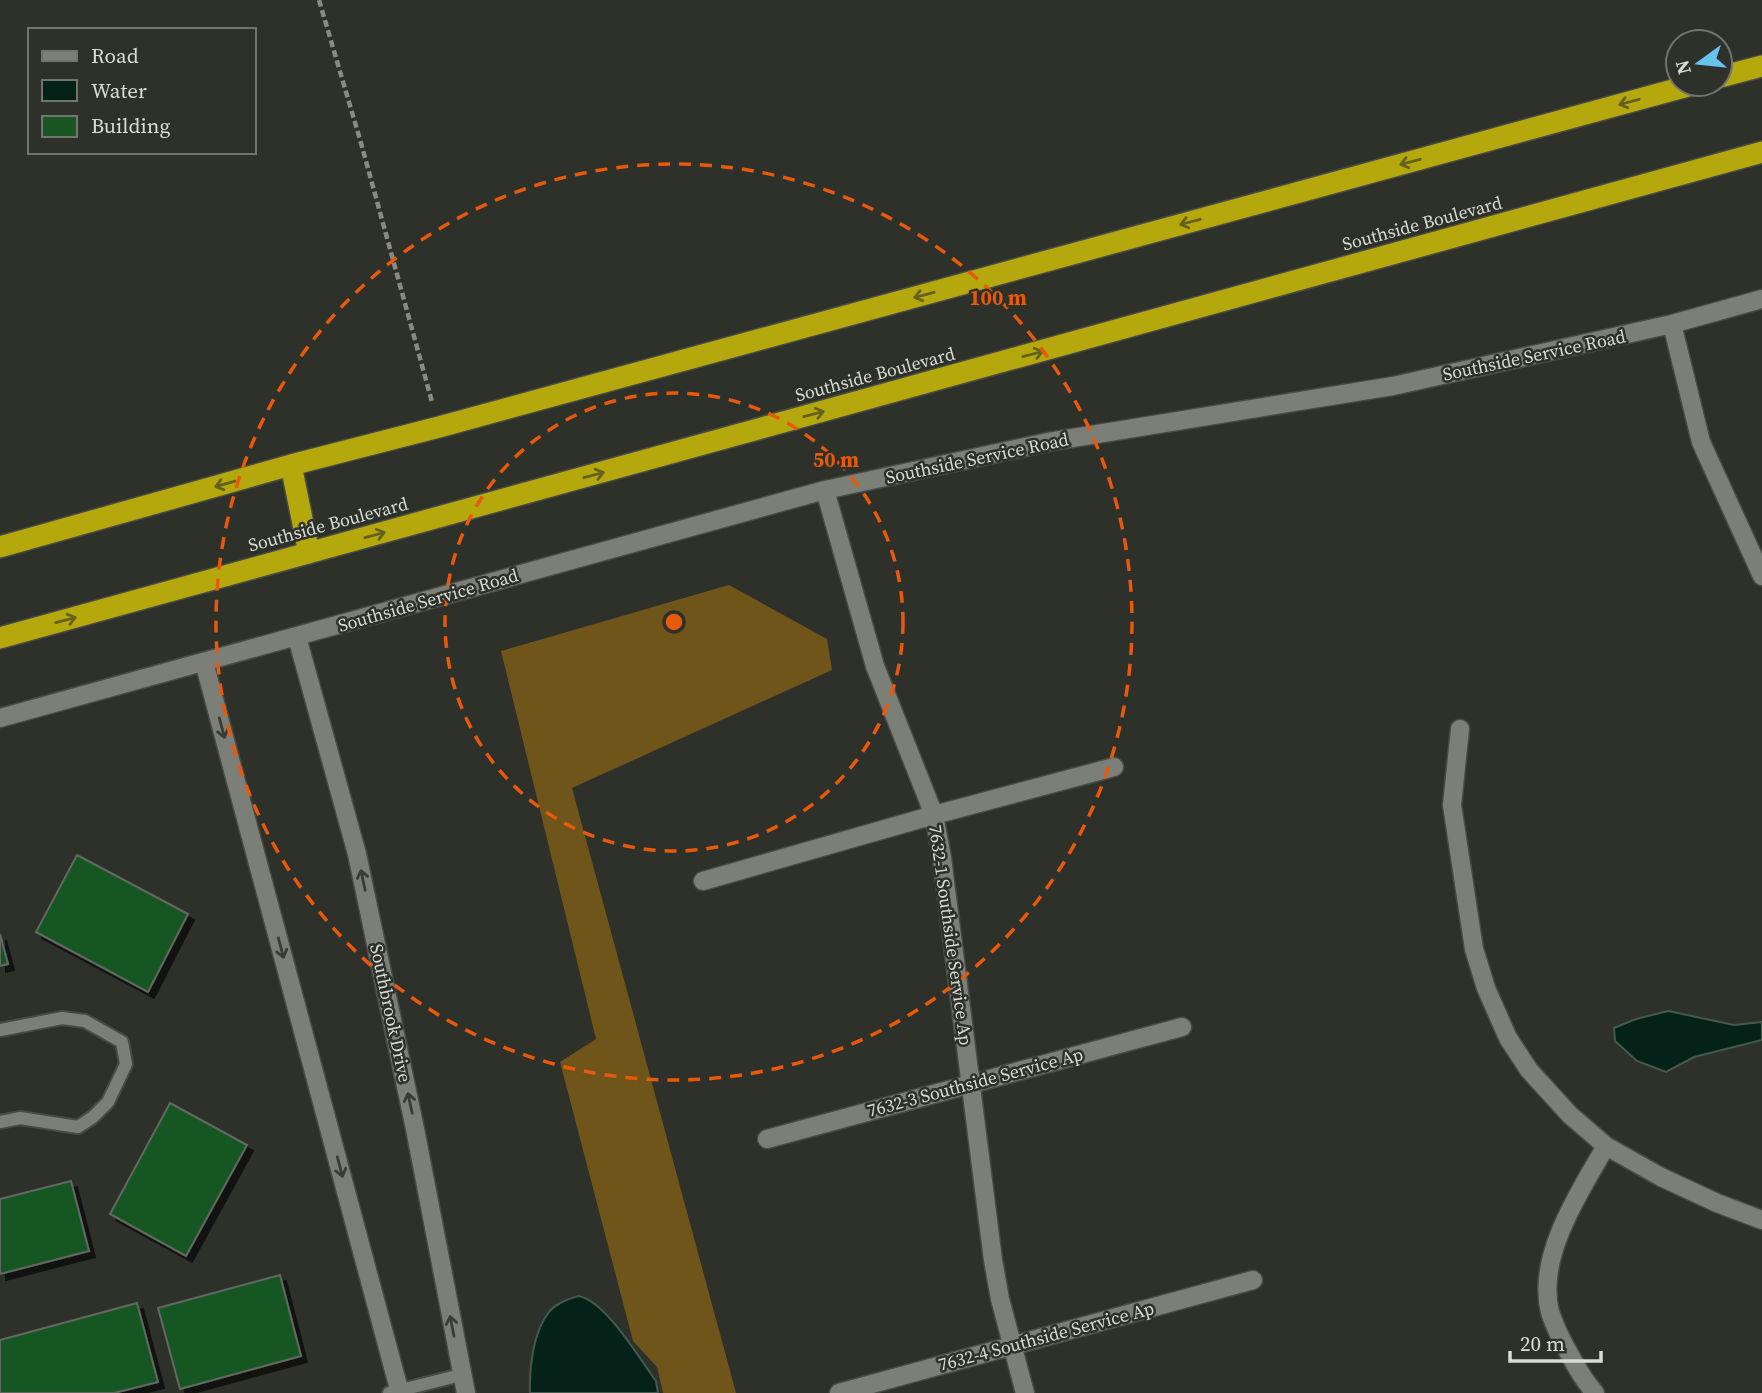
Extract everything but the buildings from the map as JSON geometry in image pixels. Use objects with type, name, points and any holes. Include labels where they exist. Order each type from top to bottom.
[{"type":"highway","points":[[1734,73],[1762,66]]},
{"type":"highway","points":[[0,547],[290,465],[439,427],[1664,92]]},
{"type":"highway","name":"Southside Boulevard","points":[[0,638],[1762,152]]},
{"type":"highway","points":[[290,465],[309,553]]},
{"type":"street","name":"Southside Service Road","points":[[0,718],[825,490],[1048,442],[1394,386],[1672,324],[1762,299]]},
{"type":"street","points":[[1672,324],[1701,442],[1762,576]]},
{"type":"street","name":"7632-1 Southside Service Ap","points":[[825,490],[875,666],[934,815],[942,858],[993,1260],[1011,1345],[1025,1393]]},
{"type":"street","name":"Southbrook Drive","points":[[298,636],[357,854],[415,1129],[466,1393]]},
{"type":"street","points":[[204,662],[396,1392]]},
{"type":"street","points":[[1460,729],[1452,804],[1474,948],[1486,988],[1508,1038],[1529,1070],[1570,1115],[1606,1146],[1661,1177],[1762,1220]]},
{"type":"street","points":[[703,881],[1114,767]]},
{"type":"street","name":"7632-3 Southside Service Ap","points":[[767,1139],[1182,1027]]},
{"type":"street","points":[[1595,1393],[1586,1383],[1560,1338],[1550,1311],[1549,1281],[1555,1246],[1570,1208],[1606,1146]]},
{"type":"street","name":"7632-4 Southside Service Ap","points":[[839,1393],[1253,1280]]},
{"type":"lane","points":[[0,1030],[62,1018],[85,1021],[122,1042],[126,1064],[108,1102],[78,1127],[20,1118],[0,1122]]},
{"type":"lane","points":[[396,1392],[461,1375]]},
{"type":"path","points":[[318,0],[361,142],[439,427]]},
{"type":"shaded area","points":[[729,585],[827,639],[832,670],[572,788],[736,1393],[663,1393],[657,1367],[633,1341],[560,1062],[596,1039],[501,651]]},
{"type":"water","points":[[1668,1011],[1734,1025],[1762,1022],[1762,1040],[1694,1057],[1666,1072],[1637,1061],[1615,1041],[1614,1028]]},
{"type":"water","points":[[578,1296],[599,1308],[621,1331],[656,1381],[658,1393],[530,1393],[533,1351],[539,1330],[555,1306]]}]
